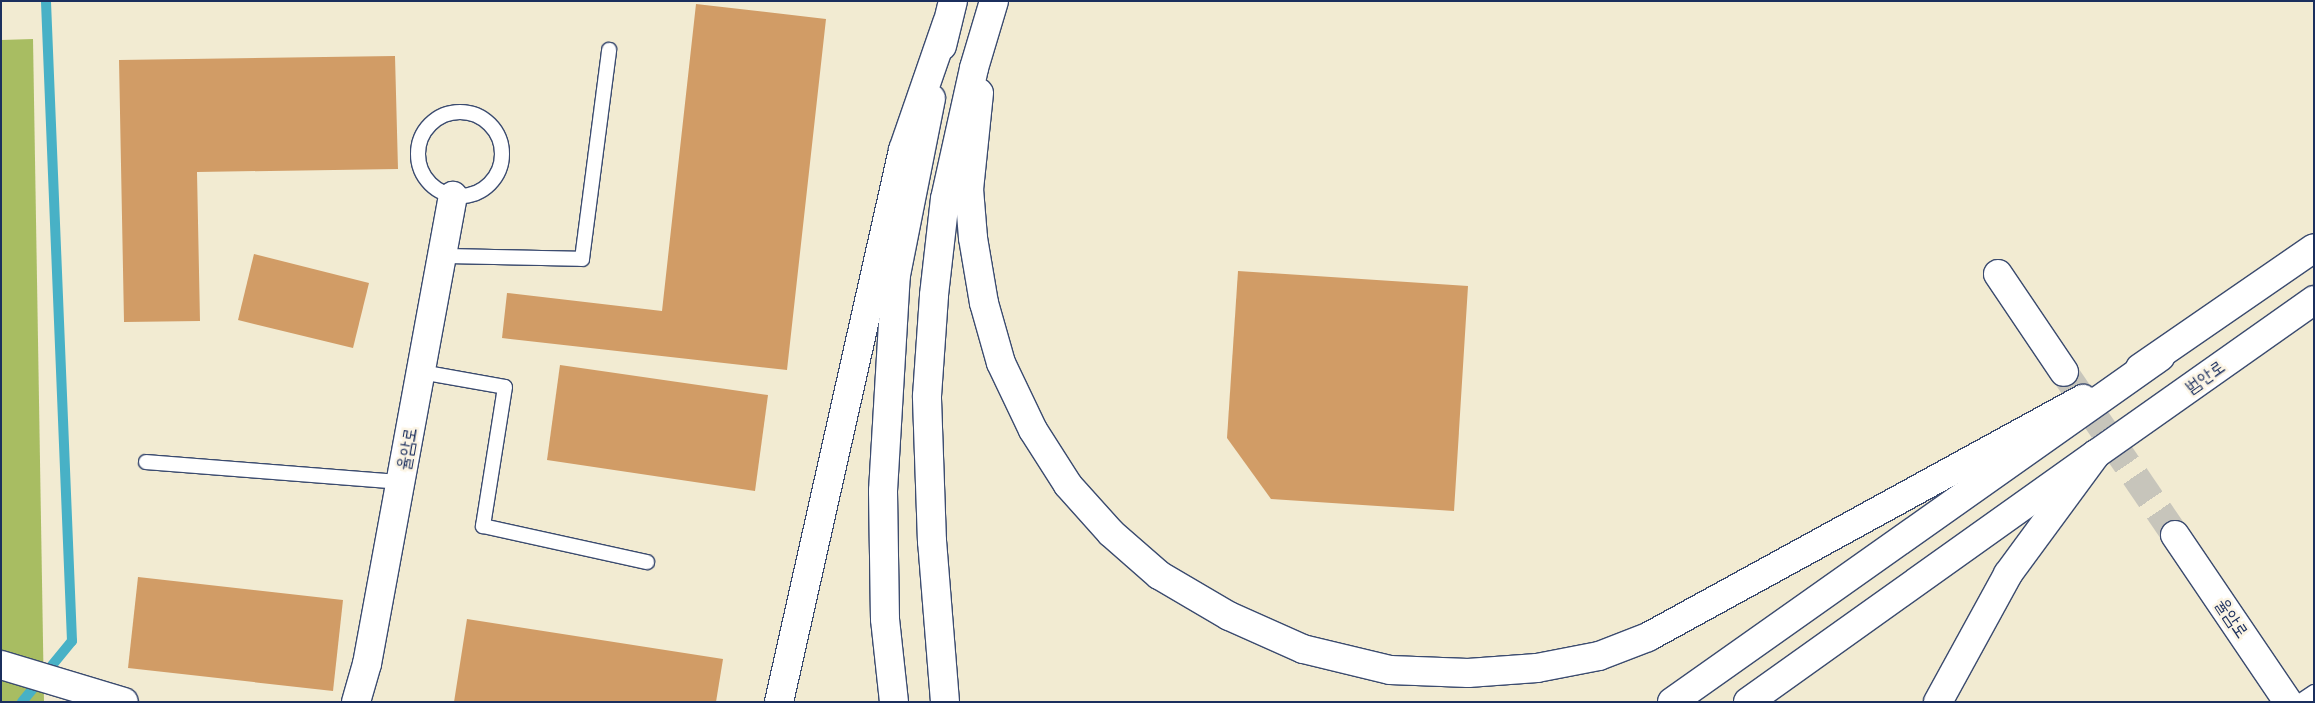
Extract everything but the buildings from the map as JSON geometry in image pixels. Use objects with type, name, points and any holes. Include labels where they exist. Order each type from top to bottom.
[{"type":"main road","points":[[945,702],[928,406],[934,295],[945,199],[974,68],[994,1]]},
{"type":"main road","points":[[998,1],[976,112],[969,189],[984,303],[1001,363],[1033,430],[1063,477],[1111,533],[1159,574],[1229,616],[1302,649],[1390,670],[1468,673],[1537,668],[1599,656],[1648,637],[2160,357]]},
{"type":"main road","points":[[779,702],[903,150],[950,12]]},
{"type":"main road","points":[[894,702],[885,619],[884,492],[896,275],[950,12]]},
{"type":"main road","name":"율암로","points":[[356,702],[367,664],[453,196]]},
{"type":"main road","points":[[1672,702],[2314,248]]},
{"type":"main road","points":[[1998,274],[2064,372]]},
{"type":"main road","name":"범안로","points":[[1748,702],[2314,300]]},
{"type":"main road","points":[[1938,702],[2003,582],[2096,454]]},
{"type":"main road","name":"율암로","points":[[2175,535],[2288,702]]},
{"type":"main road","points":[[1,665],[124,702]]},
{"type":"lane","points":[[442,256],[582,259],[609,50]]},
{"type":"lane","points":[[463,112],[476,115],[497,133],[502,159],[498,172],[480,192],[453,196],[428,181],[418,155],[428,128],[450,113],[463,112]]},
{"type":"lane","points":[[421,372],[506,387],[483,526],[647,562]]},
{"type":"lane","points":[[146,462],[401,482]]},
{"type":"lane","points":[[2299,702],[2314,692]]},
{"type":"green space","points":[[33,39],[44,702],[1,702],[1,40]]},
{"type":"waterway","points":[[22,702],[72,641],[46,1]]},
{"type":"tunnel","points":[[2064,372],[2175,535]]}]
